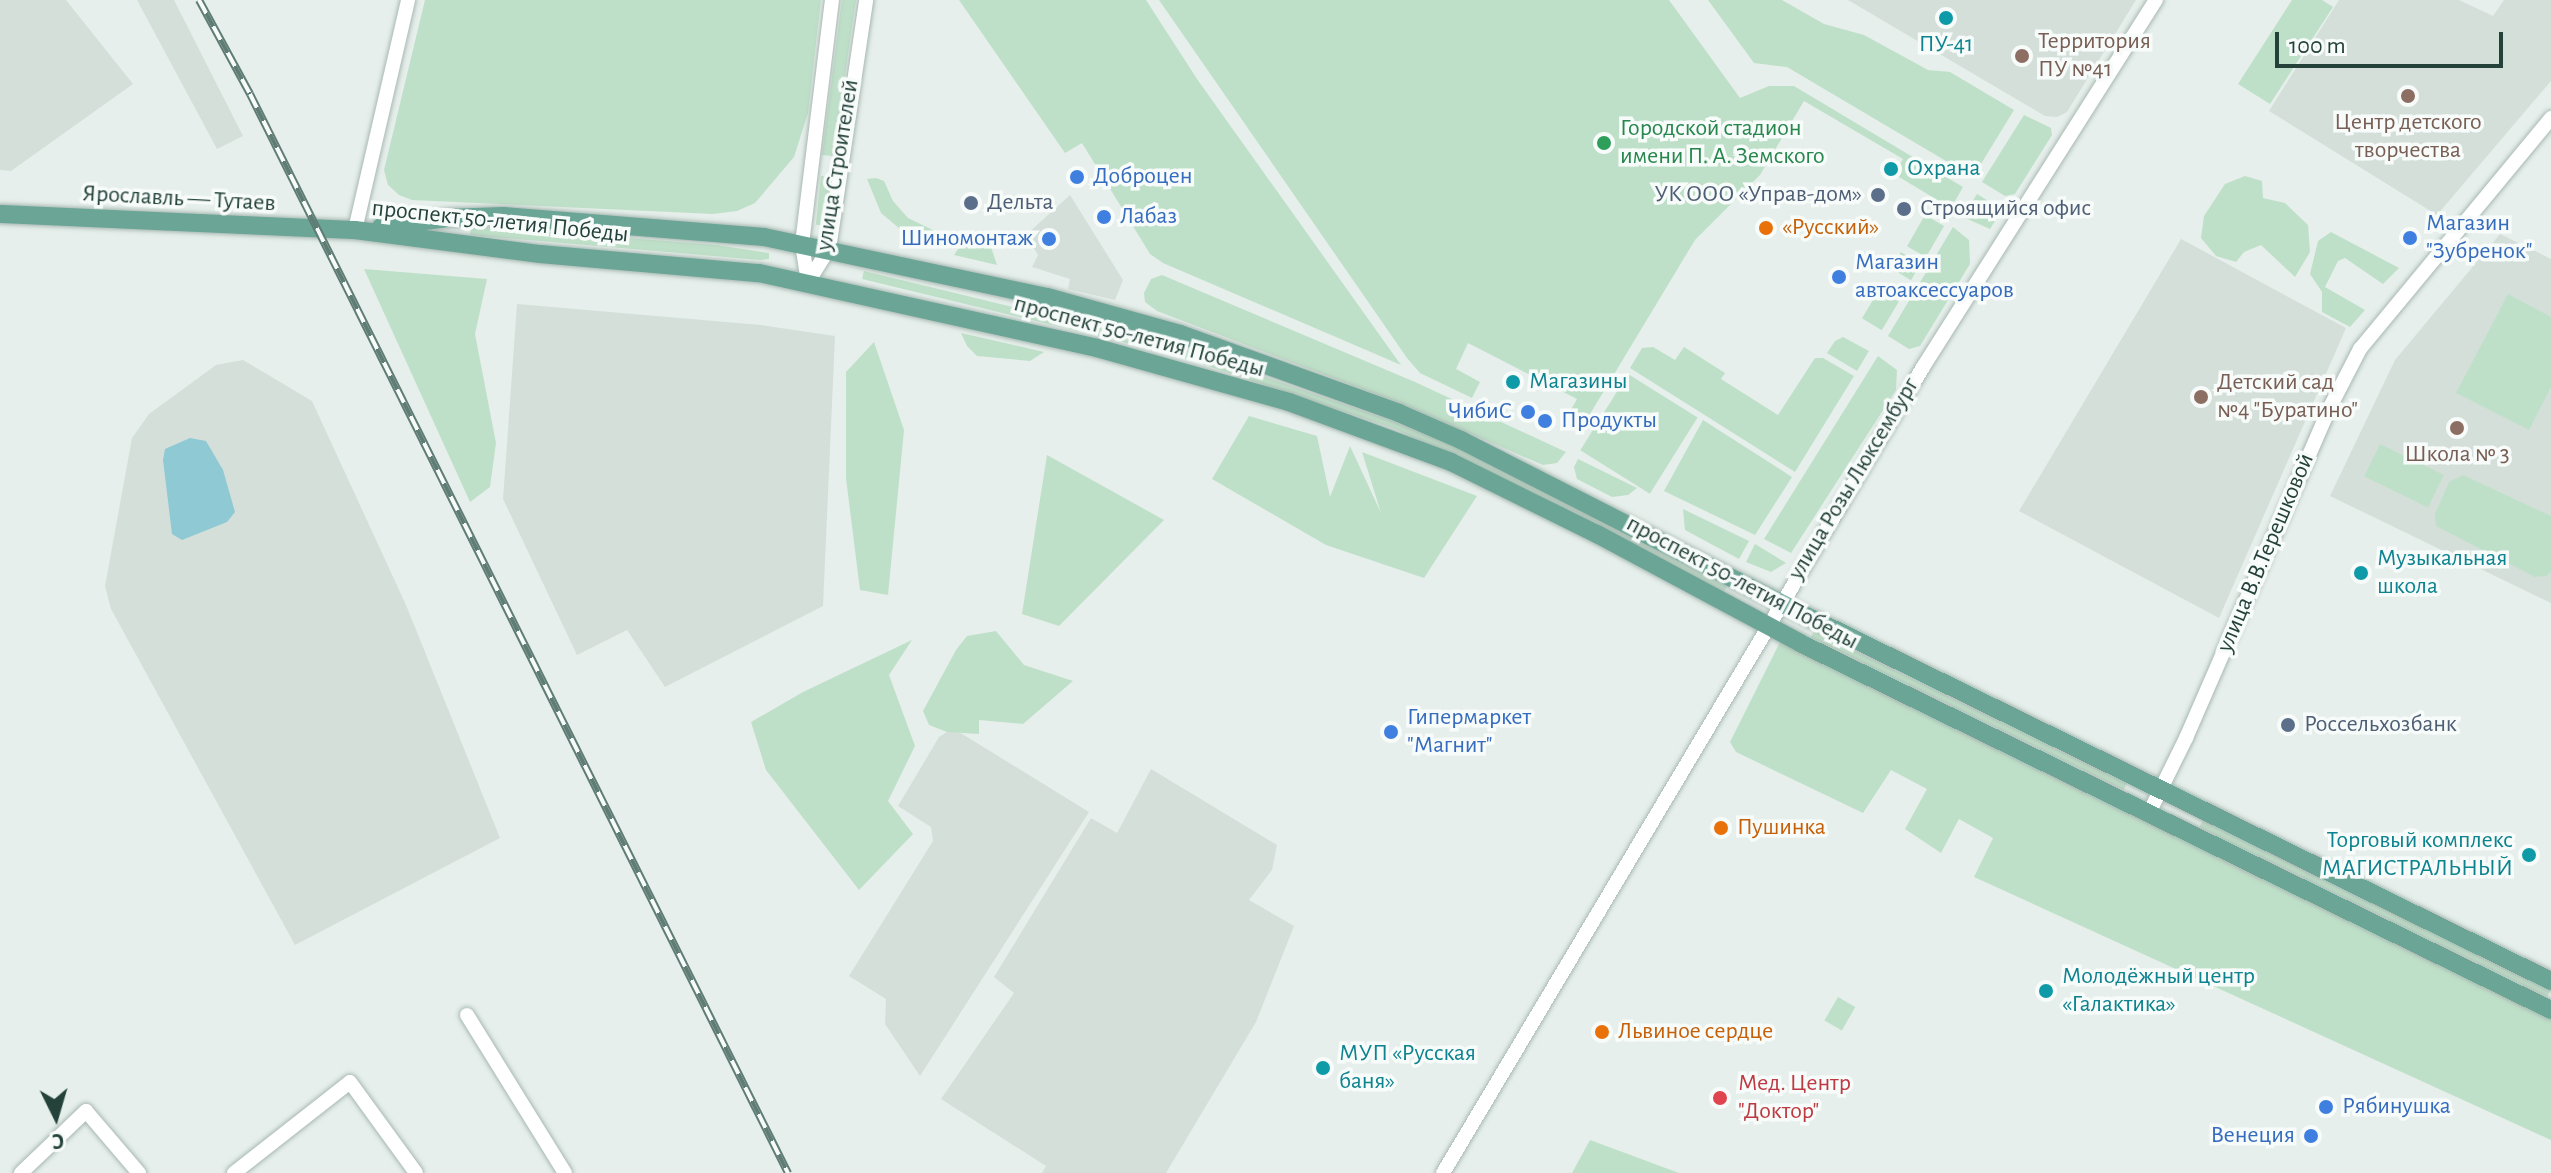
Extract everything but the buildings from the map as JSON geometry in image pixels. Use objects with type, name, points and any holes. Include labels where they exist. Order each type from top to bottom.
[{"type":"main road","name":"Ярославль — Тутаев","points":[[0,214],[355,230]]},
{"type":"main road","name":"проспект 50-летия Победы","points":[[355,230],[448,218],[503,216],[718,232],[829,249],[1127,318],[1385,408],[1536,476],[1780,603],[2551,981]]},
{"type":"main road","name":"проспект 50-летия Победы","points":[[355,230],[529,253],[714,268],[808,282],[1111,352],[1289,402],[1389,437],[1451,462],[1597,534],[1766,626],[2551,1010]]},
{"type":"street","points":[[355,230],[408,0]]},
{"type":"street","name":"улица Строителей","points":[[808,282],[802,244],[832,0]]},
{"type":"street","name":"улица Строителей","points":[[808,282],[829,249],[866,0]]},
{"type":"street","name":"улица Розы Люксембург","points":[[1443,1173],[1923,367],[2156,0]]},
{"type":"street","name":"улица В.В.Терешковой","points":[[2149,813],[2328,411],[2360,349],[2551,118]]},
{"type":"street","points":[[467,1015],[565,1173]]},
{"type":"street","points":[[234,1173],[350,1082],[416,1173]]},
{"type":"street","points":[[21,1173],[86,1111],[139,1173]]},
{"type":"shaded area","points":[[0,0],[66,0],[133,84],[11,171],[0,170]]},
{"type":"shaded area","points":[[137,0],[174,0],[243,136],[217,149]]},
{"type":"shaded area","name":"Территория ПУ №41","points":[[1848,0],[2136,0],[2067,112],[2057,117],[2045,116]]},
{"type":"shaded area","name":"Центр детского творчества","points":[[2339,0],[2459,0],[2493,16],[2504,0],[2551,0],[2551,81],[2437,215],[2269,111]]},
{"type":"shaded area","points":[[1070,195],[1123,280],[1115,300],[1068,289],[1070,279],[1032,267],[1038,255],[1026,235]]},
{"type":"shaded area","name":"Школа № 3","points":[[2500,234],[2551,259],[2551,603],[2330,496],[2395,360]]},
{"type":"shaded area","name":"Детский сад №4 \"Буратино\"","points":[[2181,239],[2346,328],[2219,618],[2019,511]]},
{"type":"shaded area","points":[[517,304],[761,325],[835,336],[823,606],[665,687],[627,630],[577,655],[503,499]]},
{"type":"shaded area","points":[[243,360],[312,401],[406,605],[500,838],[295,945],[111,609],[105,586],[132,438],[149,414],[216,365]]},
{"type":"shaded area","points":[[947,732],[959,732],[1089,812],[920,1076],[885,1024],[886,999],[849,976],[933,841],[931,827],[898,806],[939,737]]},
{"type":"shaded area","points":[[1151,769],[1277,845],[1272,870],[1249,900],[1294,926],[1256,1022],[1166,1173],[1042,1173],[1046,1166],[941,1099],[1014,993],[994,977],[1091,818],[1117,833]]},
{"type":"green space","points":[[425,0],[821,0],[808,113],[794,157],[755,203],[737,211],[713,214],[412,200],[399,195],[388,185],[384,170]]},
{"type":"green space","points":[[842,0],[856,0],[833,156],[822,155]]},
{"type":"green space","points":[[959,0],[1146,0],[1197,79],[1401,365],[1163,263],[1150,254],[1082,143],[1065,153]]},
{"type":"green space","points":[[1159,0],[1669,0],[1740,98],[1769,86],[1794,86],[1963,187],[1955,201],[1944,204],[1894,174],[1903,159],[1804,101],[1760,175],[1695,240],[1584,424],[1568,415],[1577,399],[1468,343],[1456,369],[1480,382],[1472,398],[1420,373],[1407,358]]},
{"type":"green space","points":[[1708,0],[1782,0],[1824,24],[1864,35],[1928,70],[1950,72],[2014,110],[1973,177],[1787,67],[1754,63]]},
{"type":"green space","points":[[2292,0],[2322,0],[2333,7],[2270,104],[2238,84]]},
{"type":"green space","points":[[2024,115],[2051,128],[2052,135],[2015,194],[2005,196],[1982,182]]},
{"type":"green space","points":[[821,176],[831,177],[826,226],[816,225]]},
{"type":"green space","points":[[2245,176],[2262,181],[2263,198],[2285,203],[2308,225],[2310,252],[2295,277],[2261,245],[2244,252],[2236,262],[2216,256],[2201,238],[2204,216],[2225,184]]},
{"type":"green space","points":[[867,179],[884,181],[893,201],[908,218],[941,234],[937,247],[932,248],[912,239],[881,213]]},
{"type":"green space","points":[[1977,194],[1998,207],[2000,213],[1990,229],[1963,217]]},
{"type":"green space","points":[[1925,215],[1944,226],[1926,257],[1907,246]]},
{"type":"green space","points":[[471,226],[717,245],[769,253],[769,259],[470,235]]},
{"type":"green space","points":[[1953,227],[1969,240],[1970,264],[1920,346],[1909,349],[1888,336]]},
{"type":"green space","points":[[2331,232],[2399,268],[2383,284],[2345,258],[2338,261],[2325,287],[2365,310],[2350,327],[2322,312],[2322,292],[2310,274],[2318,241]]},
{"type":"green space","points":[[972,238],[990,244],[997,265],[954,255],[962,243]]},
{"type":"green space","points":[[1901,252],[1921,264],[1911,280],[1891,268]]},
{"type":"green space","points":[[364,269],[487,279],[475,334],[496,443],[490,487],[470,502]]},
{"type":"green space","points":[[864,271],[1175,346],[1395,422],[1457,448],[1728,584],[1724,592],[1529,490],[1393,428],[1172,354],[862,279]]},
{"type":"green space","points":[[1162,275],[1415,382],[1566,452],[1557,463],[1543,465],[1402,404],[1157,311],[1145,302],[1144,293],[1151,279]]},
{"type":"green space","points":[[1879,290],[1899,302],[1882,330],[1862,318]]},
{"type":"green space","points":[[2508,294],[2551,317],[2551,387],[2529,430],[2456,393]]},
{"type":"green space","points":[[961,333],[1044,352],[1030,361],[977,356],[967,346]]},
{"type":"green space","points":[[1843,337],[1869,351],[1857,371],[1827,353],[1835,341]]},
{"type":"green space","points":[[874,342],[904,430],[888,595],[860,590],[846,478],[846,372]]},
{"type":"green space","points":[[1653,347],[1675,360],[1684,347],[1725,373],[1721,379],[1778,415],[1815,358],[1823,358],[1854,376],[1795,472],[1630,368],[1642,348]]},
{"type":"green space","points":[[1878,356],[1897,370],[1896,390],[1791,553],[1764,539]]},
{"type":"green space","points":[[1628,374],[1698,417],[1650,494],[1580,450]]},
{"type":"green space","points":[[1249,416],[1317,436],[1330,497],[1350,446],[1381,513],[1362,452],[1477,496],[1424,578],[1326,545],[1212,479]]},
{"type":"green space","points":[[1703,420],[1792,477],[1755,535],[1664,491]]},
{"type":"green space","points":[[2380,444],[2444,475],[2428,507],[2364,476]]},
{"type":"green space","points":[[1047,455],[1164,520],[1059,626],[1022,614]]},
{"type":"green space","points":[[1578,459],[1637,488],[1628,495],[1612,497],[1577,479],[1574,467]]},
{"type":"green space","points":[[2463,475],[2551,516],[2551,572],[2535,577],[2436,526],[2435,514],[2449,482]]},
{"type":"green space","points":[[1683,509],[1749,541],[1739,559],[1685,530]]},
{"type":"green space","points":[[1755,544],[1786,563],[1771,572],[1746,562]]},
{"type":"green space","points":[[996,631],[1024,665],[1073,681],[1023,724],[979,720],[979,734],[947,732],[929,725],[923,711],[956,650],[967,636]]},
{"type":"green space","points":[[1814,631],[2127,784],[2124,790],[1811,637]]},
{"type":"green space","points":[[912,640],[889,675],[915,746],[888,801],[913,834],[859,890],[766,770],[751,722],[803,692]]},
{"type":"green space","points":[[1780,642],[2551,1018],[2551,1140],[1974,877],[1993,838],[1959,819],[1941,853],[1905,829],[1927,789],[1891,770],[1863,813],[1736,752],[1730,742]]},
{"type":"green space","points":[[2203,820],[2551,990],[2547,997],[2199,827]]},
{"type":"green space","points":[[1838,997],[1855,1007],[1842,1030],[1824,1020]]},
{"type":"green space","points":[[1590,1140],[1679,1173],[1572,1173]]},
{"type":"water","points":[[190,438],[206,441],[223,470],[235,512],[227,522],[182,540],[172,534],[163,460],[165,449]]},
{"type":"railway","points":[[199,0],[250,94],[788,1173]]},
{"type":"place","name":"ПУ-41","points":[[1946,18]]},
{"type":"place","name":"Территория ПУ №41","points":[[2022,56]]},
{"type":"place","name":"Центр детского творчества","points":[[2408,96]]},
{"type":"place","name":"Городской стадион имени П. А. Земского","points":[[1604,143]]},
{"type":"place","name":"Охрана","points":[[1891,169]]},
{"type":"place","name":"Доброцен","points":[[1077,177]]},
{"type":"place","name":"УК ООО «Управ-дом»","points":[[1878,195]]},
{"type":"place","name":"Дельта","points":[[971,203]]},
{"type":"place","name":"Строящийся офис","points":[[1904,209]]},
{"type":"place","name":"Лабаз","points":[[1104,217]]},
{"type":"place","name":"«Русский»","points":[[1766,228]]},
{"type":"place","name":"Магазин \"Зубренок\"","points":[[2410,238]]},
{"type":"place","name":"Шиномонтаж","points":[[1049,239]]},
{"type":"place","name":"Магазин автоаксессуаров","points":[[1839,277]]},
{"type":"place","name":"Магазины","points":[[1513,382]]},
{"type":"place","name":"Детский сад №4 \"Буратино\"","points":[[2201,397]]},
{"type":"place","name":"ЧибиС","points":[[1528,412]]},
{"type":"place","name":"Продукты","points":[[1545,421]]},
{"type":"place","name":"Школа № 3","points":[[2457,428]]},
{"type":"place","name":"Музыкальная школа","points":[[2361,573]]},
{"type":"place","name":"Россельхозбанк","points":[[2288,725]]},
{"type":"place","name":"Гипермаркет \"Магнит\"","points":[[1391,732]]},
{"type":"place","name":"Пушинка","points":[[1721,828]]},
{"type":"place","name":"Торговый комплекс МАГИСТРАЛЬНЫЙ","points":[[2529,855]]},
{"type":"place","name":"Молодёжный центр «Галактика»","points":[[2046,991]]},
{"type":"place","name":"Львиное сердце","points":[[1602,1032]]},
{"type":"place","name":"МУП «Русская баня»","points":[[1323,1068]]},
{"type":"place","name":"Мед. Центр \"Доктор\"","points":[[1720,1098]]},
{"type":"place","name":"Рябинушка","points":[[2326,1107]]},
{"type":"place","name":"Венеция","points":[[2311,1136]]}]
